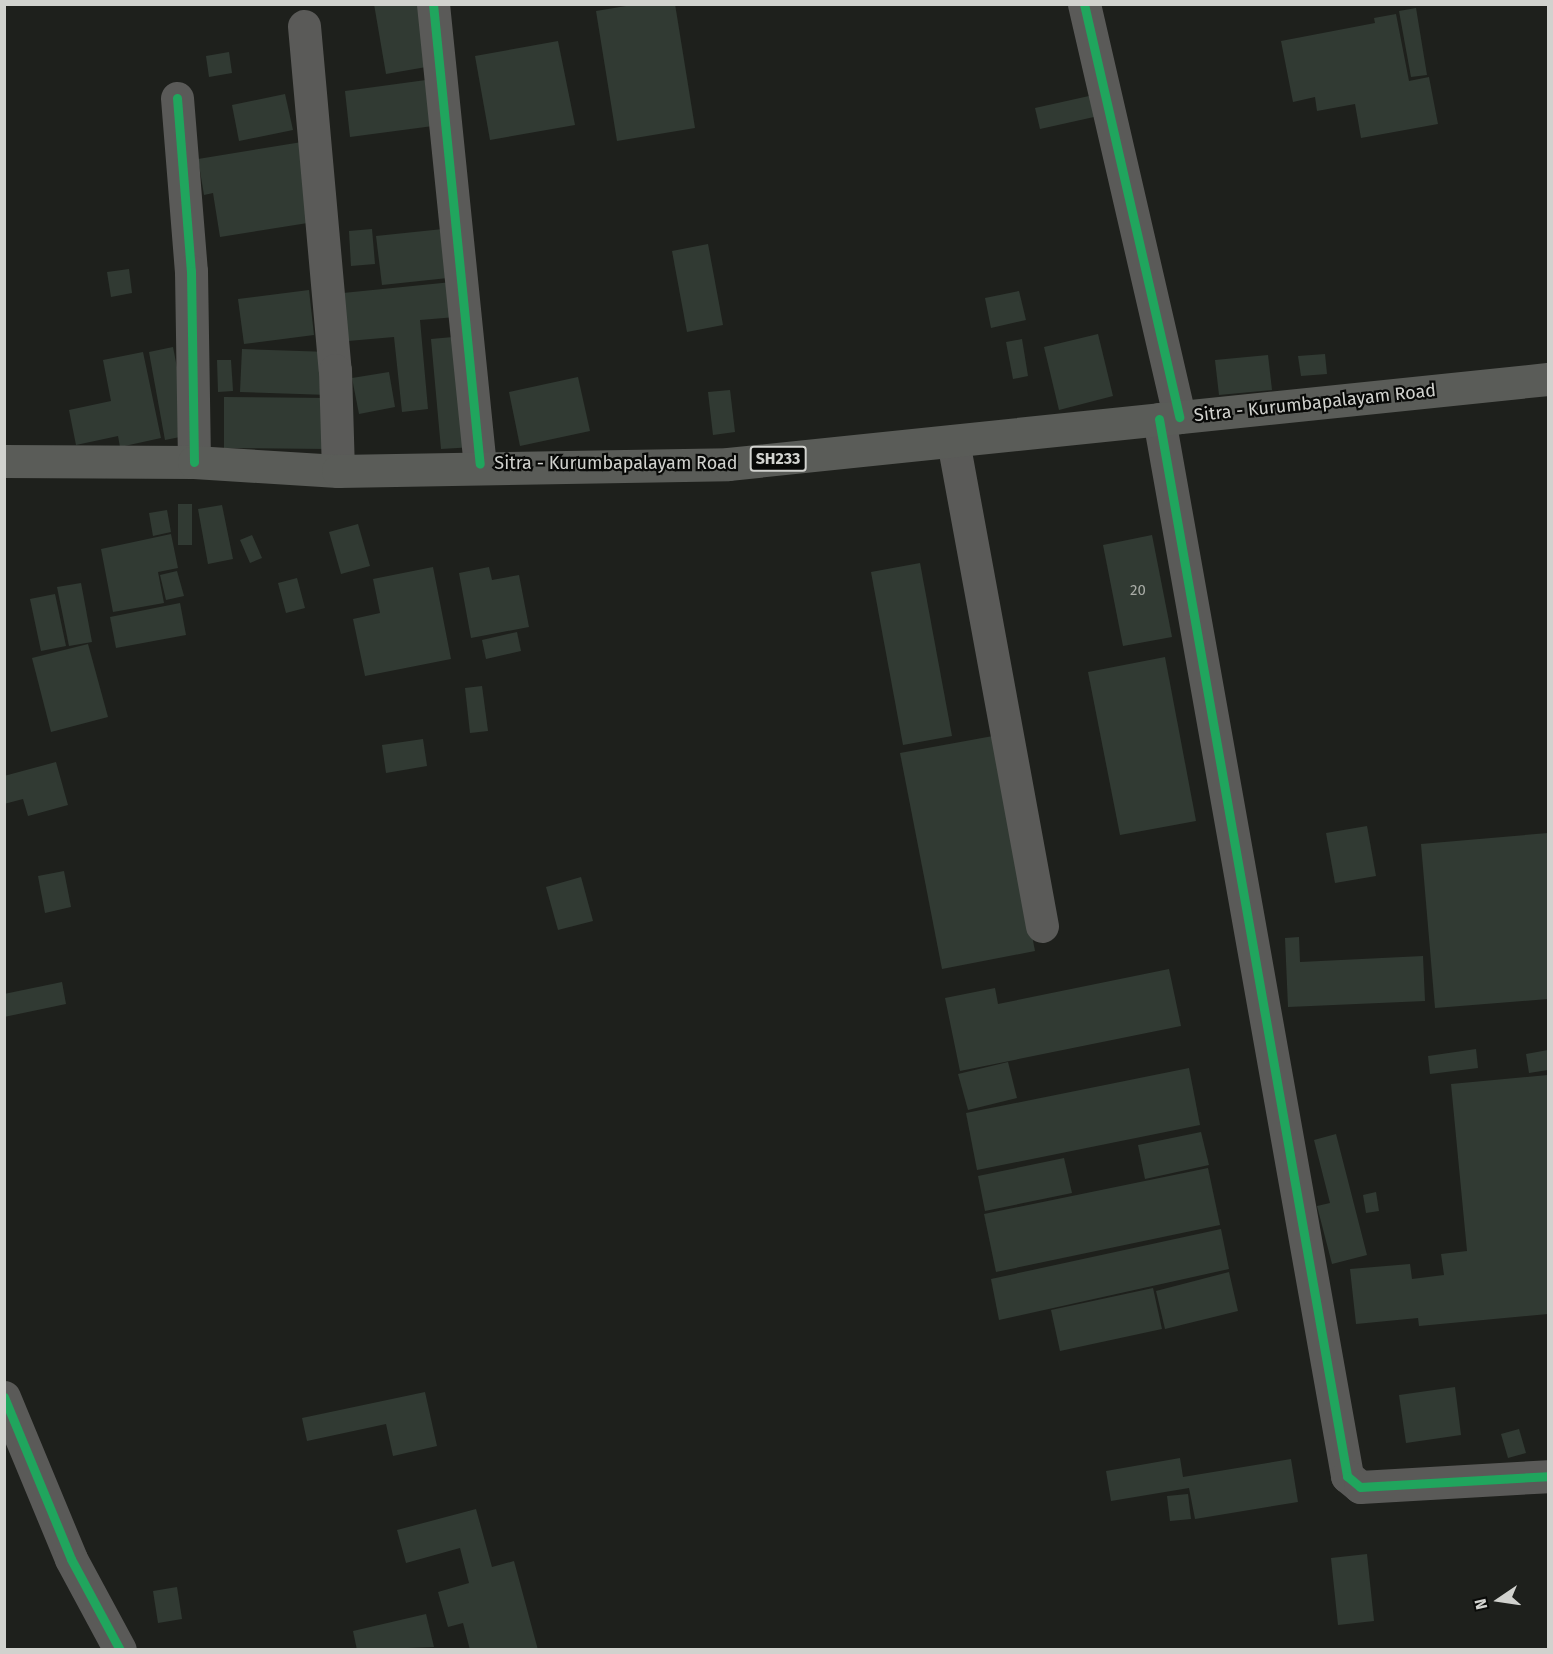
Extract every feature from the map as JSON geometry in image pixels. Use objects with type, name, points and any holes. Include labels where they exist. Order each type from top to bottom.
[{"type":"main road","name":"Sitra - Kurumbapalayam Road","points":[[4,461],[194,462],[338,471],[480,464],[728,464],[1548,379]]},
{"type":"street","points":[[434,4],[480,464]]},
{"type":"street","points":[[1084,4],[1169,418],[1347,1476],[1360,1487],[1548,1476]]},
{"type":"street","points":[[304,26],[335,370],[338,471]]},
{"type":"street","points":[[177,98],[190,271],[194,462]]},
{"type":"street","points":[[953,441],[1042,926]]},
{"type":"street","points":[[4,1397],[71,1559],[120,1650]]},
{"type":"building","points":[[374,4],[422,4],[432,66],[386,74]]},
{"type":"building","points":[[638,4],[675,4],[695,128],[617,141],[596,11]]},
{"type":"building","points":[[1416,8],[1427,75],[1411,77],[1399,11]]},
{"type":"building","points":[[1396,14],[1409,81],[1429,77],[1438,124],[1361,138],[1355,104],[1317,111],[1315,97],[1293,102],[1281,41],[1375,23],[1374,18]]},
{"type":"building","points":[[558,41],[575,125],[490,140],[475,56]]},
{"type":"building","points":[[229,52],[232,73],[209,77],[206,56]]},
{"type":"building","points":[[426,80],[433,126],[350,137],[345,91]]},
{"type":"building","points":[[285,94],[293,130],[239,141],[232,105]]},
{"type":"building","points":[[1098,94],[1103,115],[1040,129],[1035,108]]},
{"type":"building","points":[[302,142],[314,222],[220,237],[213,193],[204,195],[198,159]]},
{"type":"building","points":[[372,229],[375,264],[351,266],[349,231]]},
{"type":"building","points":[[443,229],[448,278],[382,285],[376,236]]},
{"type":"building","points":[[708,244],[723,325],[687,332],[672,251]]},
{"type":"building","points":[[129,269],[132,293],[111,297],[107,272]]},
{"type":"building","points":[[452,282],[456,317],[420,320],[428,409],[402,412],[394,337],[348,341],[343,293]]},
{"type":"building","points":[[309,290],[314,335],[244,344],[238,299]]},
{"type":"building","points":[[1019,291],[1026,320],[991,328],[985,298]]},
{"type":"building","points":[[1098,334],[1113,396],[1059,410],[1044,347]]},
{"type":"building","points":[[464,336],[474,447],[441,449],[431,339]]},
{"type":"building","points":[[1022,339],[1028,376],[1013,379],[1006,342]]},
{"type":"building","points":[[173,347],[190,435],[165,440],[149,352]]},
{"type":"building","points":[[242,349],[330,352],[329,395],[240,392]]},
{"type":"building","points":[[143,352],[161,438],[120,447],[118,436],[76,445],[69,410],[111,401],[103,360]]},
{"type":"building","points":[[1325,354],[1327,374],[1301,376],[1298,356]]},
{"type":"building","points":[[1268,355],[1272,390],[1219,395],[1215,360]]},
{"type":"building","points":[[217,360],[231,360],[233,391],[218,392]]},
{"type":"building","points":[[389,372],[395,407],[359,414],[352,378]]},
{"type":"building","points":[[578,377],[590,431],[520,446],[509,392]]},
{"type":"building","points":[[730,390],[735,432],[713,435],[708,392]]},
{"type":"building","points":[[224,397],[330,398],[329,449],[224,448]]},
{"type":"building","points":[[178,504],[192,504],[192,545],[178,545]]},
{"type":"building","points":[[222,505],[233,559],[208,564],[198,509]]},
{"type":"building","points":[[167,510],[171,532],[153,536],[149,513]]},
{"type":"building","points":[[358,524],[370,566],[341,574],[329,532]]},
{"type":"building","points":[[171,534],[178,568],[158,572],[164,603],[113,612],[101,549]]},
{"type":"building","points":[[252,535],[262,558],[250,563],[240,540]]},
{"type":"building","points":[[1152,535],[1172,637],[1123,646],[1103,545]]},
{"type":"building","points":[[920,563],[952,736],[903,745],[871,572]]},
{"type":"building","points":[[433,567],[451,659],[365,676],[353,619],[380,613],[373,579]]},
{"type":"building","points":[[489,567],[492,580],[519,575],[529,627],[471,638],[459,573]]},
{"type":"building","points":[[177,571],[184,596],[166,600],[160,575]]},
{"type":"building","points":[[297,578],[305,608],[286,613],[278,583]]},
{"type":"building","points":[[81,583],[92,642],[69,646],[57,587]]},
{"type":"building","points":[[55,594],[66,646],[41,651],[30,599]]},
{"type":"building","points":[[180,603],[186,635],[116,648],[110,617]]},
{"type":"building","points":[[517,632],[521,651],[486,659],[482,640]]},
{"type":"building","points":[[88,644],[108,717],[51,732],[32,658]]},
{"type":"building","points":[[1165,657],[1196,821],[1120,835],[1088,672]]},
{"type":"building","points":[[482,686],[488,731],[470,733],[465,688]]},
{"type":"building","points":[[993,736],[1035,951],[942,969],[900,753]]},
{"type":"building","points":[[423,739],[427,766],[386,773],[382,745]]},
{"type":"building","points":[[56,762],[68,805],[28,816],[23,799],[4,804],[4,776]]},
{"type":"building","points":[[1367,826],[1376,876],[1335,883],[1326,833]]},
{"type":"building","points":[[1548,833],[1548,999],[1435,1008],[1421,844]]},
{"type":"building","points":[[64,871],[71,907],[45,913],[38,876]]},
{"type":"building","points":[[581,877],[593,921],[558,930],[546,887]]},
{"type":"building","points":[[1299,937],[1300,962],[1423,956],[1425,1001],[1288,1007],[1285,938]]},
{"type":"building","points":[[1169,969],[1181,1026],[960,1071],[945,998],[995,988],[998,1004]]},
{"type":"building","points":[[62,982],[66,1004],[4,1017],[4,994]]},
{"type":"building","points":[[1476,1049],[1478,1068],[1430,1074],[1428,1056]]},
{"type":"building","points":[[1548,1050],[1548,1070],[1529,1073],[1526,1054]]},
{"type":"building","points":[[1008,1062],[1017,1098],[968,1110],[958,1074]]},
{"type":"building","points":[[1189,1068],[1200,1125],[977,1170],[966,1113]]},
{"type":"building","points":[[1548,1075],[1548,1314],[1419,1326],[1418,1318],[1356,1324],[1350,1269],[1410,1264],[1412,1279],[1444,1275],[1441,1254],[1467,1251],[1451,1084]]},
{"type":"building","points":[[1201,1132],[1209,1165],[1145,1179],[1138,1145]]},
{"type":"building","points":[[1336,1134],[1367,1255],[1332,1264],[1317,1206],[1330,1203],[1314,1140]]},
{"type":"building","points":[[1064,1158],[1072,1193],[985,1211],[978,1176]]},
{"type":"building","points":[[1208,1168],[1220,1225],[996,1272],[984,1214]]},
{"type":"building","points":[[1376,1192],[1379,1211],[1366,1213],[1363,1195]]},
{"type":"building","points":[[1221,1229],[1229,1269],[999,1320],[991,1279]]},
{"type":"building","points":[[1229,1272],[1238,1311],[1165,1329],[1156,1291]]},
{"type":"building","points":[[1153,1288],[1162,1329],[1060,1351],[1051,1310]]},
{"type":"building","points":[[1455,1387],[1461,1435],[1406,1443],[1399,1395]]},
{"type":"building","points":[[425,1392],[437,1446],[393,1456],[386,1424],[307,1441],[302,1418]]},
{"type":"building","points":[[1519,1429],[1526,1453],[1508,1458],[1501,1434]]},
{"type":"building","points":[[1180,1458],[1183,1477],[1291,1459],[1298,1502],[1195,1519],[1189,1488],[1111,1501],[1106,1471]]},
{"type":"building","points":[[1188,1494],[1191,1519],[1170,1521],[1167,1496]]},
{"type":"building","points":[[476,1509],[492,1567],[514,1561],[538,1650],[470,1650],[463,1623],[448,1627],[438,1592],[469,1583],[460,1548],[406,1563],[397,1530]]},
{"type":"building","points":[[1367,1554],[1374,1621],[1338,1625],[1331,1558]]},
{"type":"building","points":[[177,1587],[182,1619],[158,1623],[153,1591]]},
{"type":"building","points":[[426,1614],[434,1647],[357,1650],[353,1631]]},
{"type":"cycle path","points":[[433,4],[480,464]]},
{"type":"cycle path","points":[[1084,4],[1179,417]]},
{"type":"cycle path","points":[[177,98],[191,271],[194,462]]},
{"type":"cycle path","points":[[1159,419],[1347,1476],[1360,1487],[1548,1476]]},
{"type":"cycle path","points":[[4,1397],[71,1559],[120,1650]]}]
